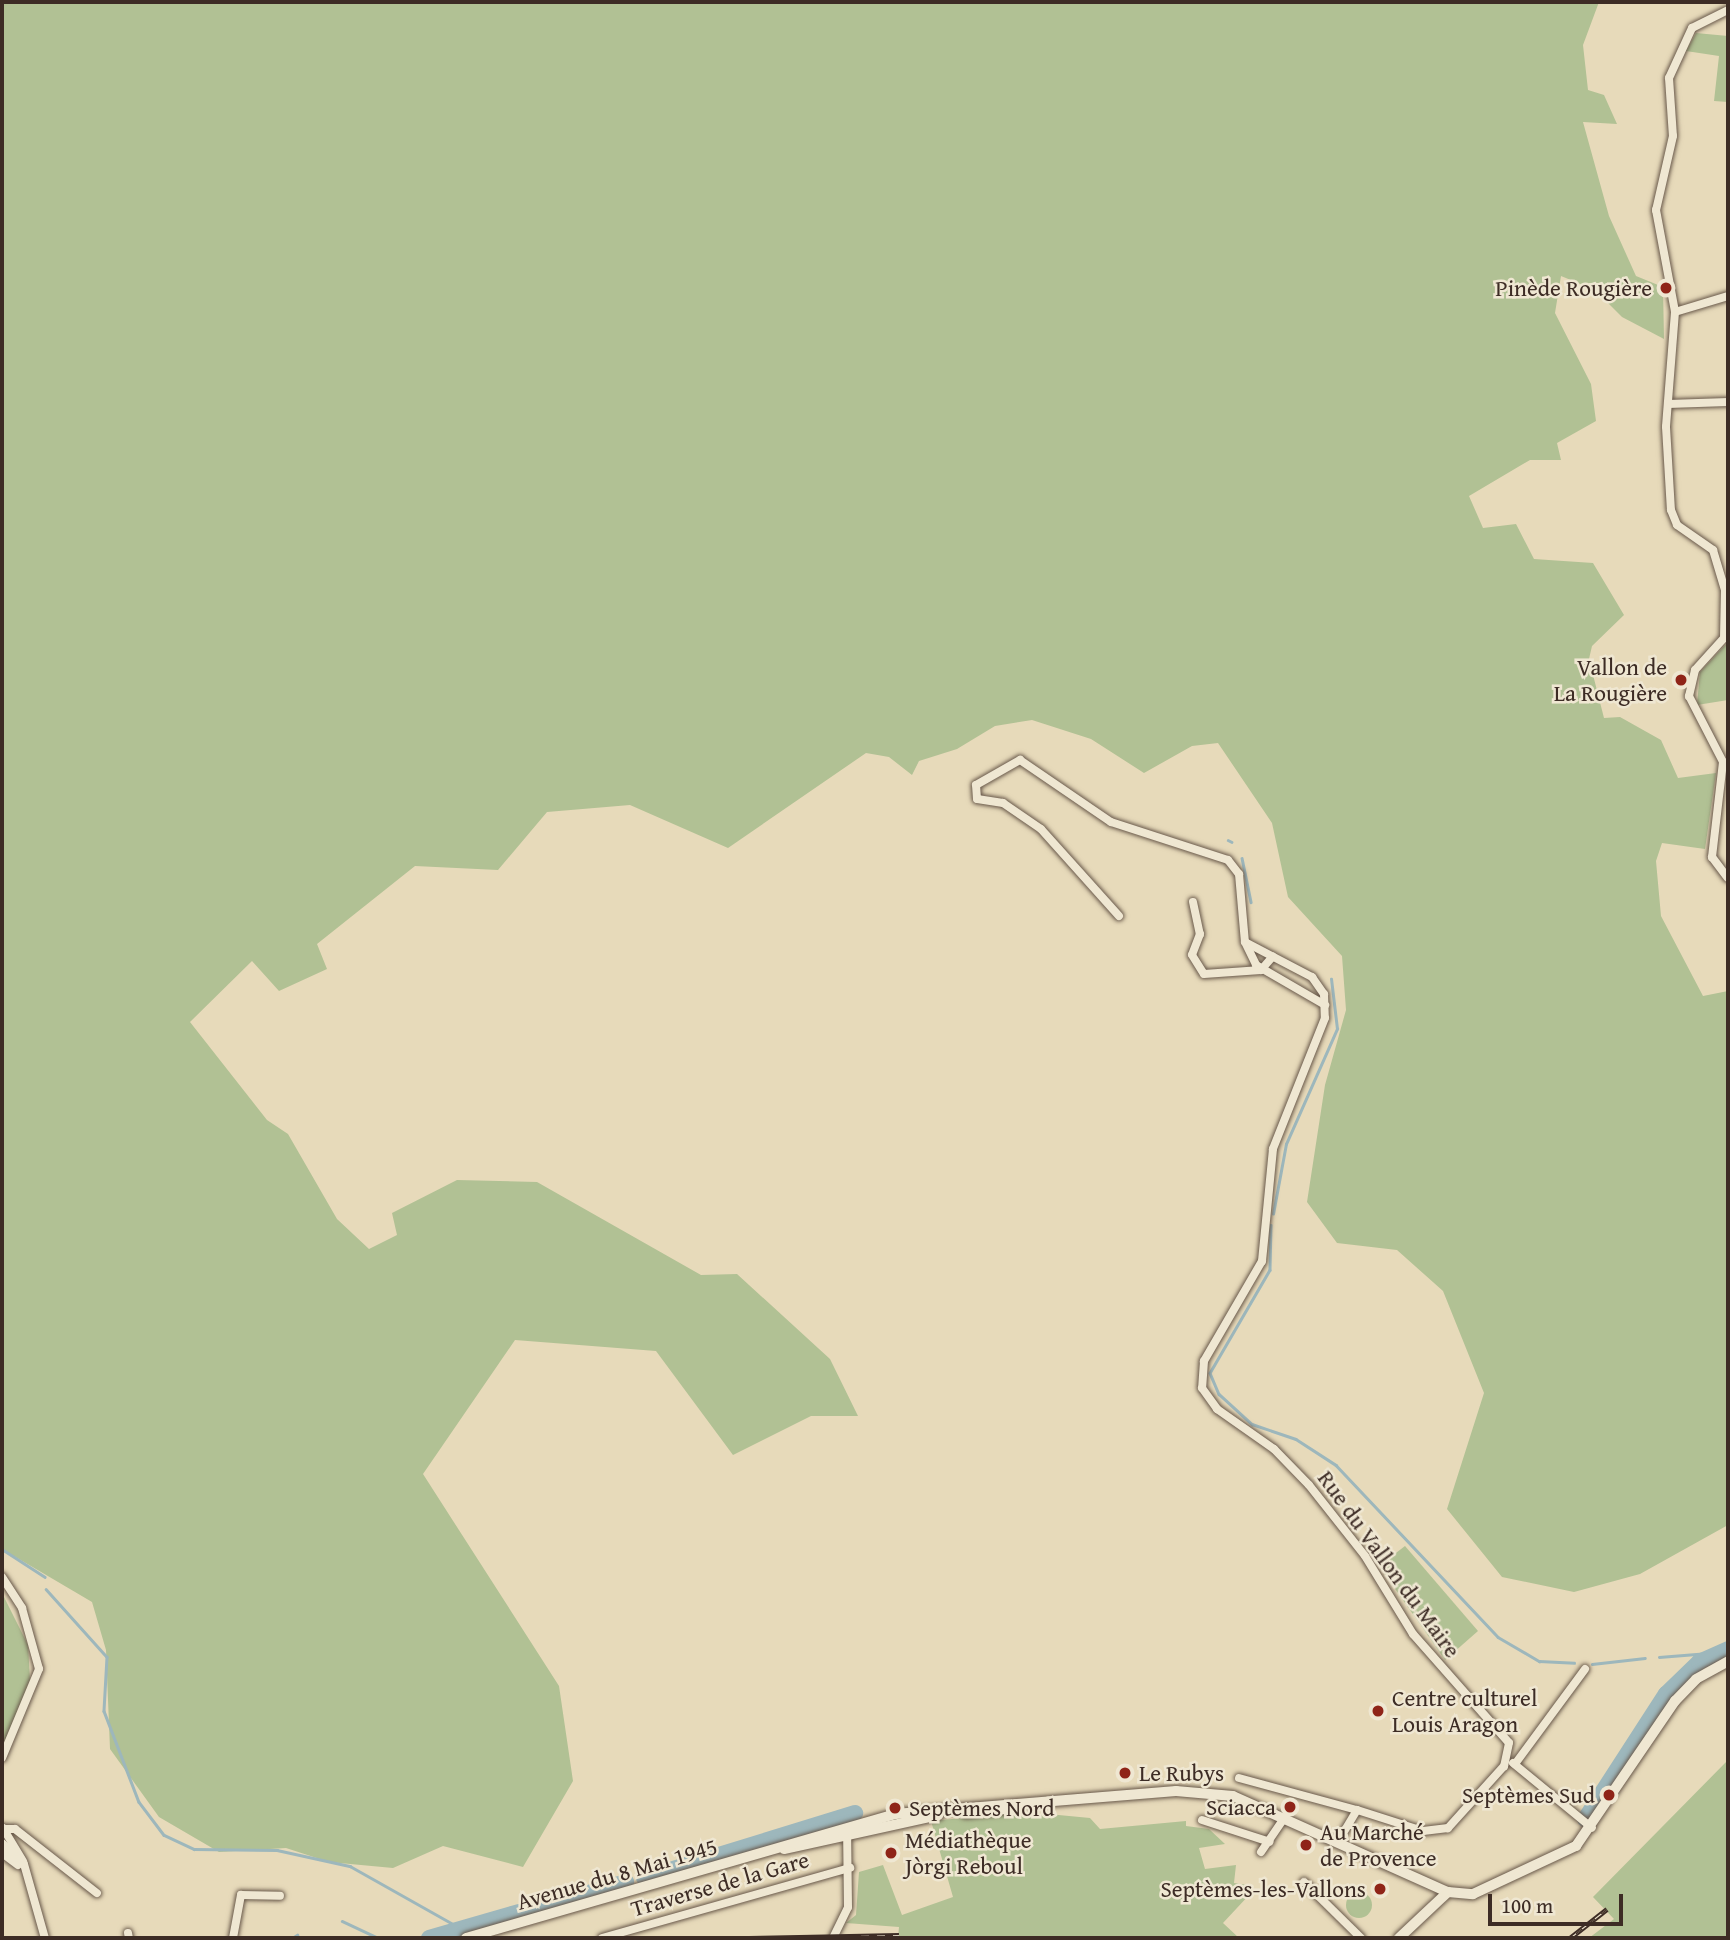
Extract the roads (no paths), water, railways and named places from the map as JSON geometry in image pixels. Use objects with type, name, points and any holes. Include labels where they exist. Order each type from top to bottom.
[{"type":"main road","name":"Avenue du 8 Mai 1945","points":[[466,1938],[923,1809],[1209,1791],[1285,1817],[1448,1892],[1473,1894],[1557,1858],[1592,1828],[1675,1701],[1696,1679],[1728,1661]]},
{"type":"main road","points":[[1399,1938],[1448,1892]]},
{"type":"street","points":[[1728,10],[1692,28],[1669,78],[1673,136],[1656,210],[1675,312],[1668,404],[1672,519],[1713,550],[1725,590],[1724,638],[1695,670],[1689,696],[1723,762],[1712,857],[1728,878]]},
{"type":"street","points":[[1675,312],[1728,296]]},
{"type":"street","points":[[1668,404],[1728,402]]},
{"type":"street","points":[[1119,916],[1041,828],[1003,803],[977,799],[976,785],[1020,760],[1111,822],[1164,843],[1220,855],[1239,874],[1245,942],[1261,970],[1325,1005]]},
{"type":"street","points":[[1193,902],[1199,934],[1192,956],[1204,974],[1261,970],[1273,956]]},
{"type":"street","points":[[1245,942],[1312,977],[1325,1005]]},
{"type":"street","name":"Rue du Vallon du Maire","points":[[1325,1005],[1322,1030],[1273,1149],[1262,1261],[1204,1361],[1202,1388],[1217,1409],[1275,1449],[1309,1486],[1364,1556],[1413,1634],[1504,1734],[1512,1762]]},
{"type":"street","points":[[2,1577],[22,1608],[39,1669],[2,1758]]},
{"type":"street","points":[[1239,1778],[1440,1832],[1463,1815],[1512,1762],[1585,1669]]},
{"type":"street","points":[[1512,1762],[1592,1828]]},
{"type":"street","points":[[1338,1842],[1357,1810]]},
{"type":"street","points":[[1261,1852],[1285,1817]]},
{"type":"street","points":[[1202,1819],[1270,1842]]},
{"type":"street","points":[[3,1827],[24,1864],[45,1938]]},
{"type":"street","points":[[3,1827],[15,1829],[97,1893]]},
{"type":"street","points":[[833,1938],[848,1907],[850,1868],[847,1831]]},
{"type":"street","points":[[2,1843],[24,1864]]},
{"type":"street","points":[[2,1853],[27,1875]]},
{"type":"street","name":"Traverse de la Gare","points":[[602,1938],[850,1868]]},
{"type":"street","points":[[1304,1882],[1361,1938]]},
{"type":"street","points":[[233,1938],[241,1895],[280,1896]]},
{"type":"waterway","points":[[1228,840],[1232,842]]},
{"type":"waterway","points":[[1242,858],[1251,902]]},
{"type":"waterway","points":[[1273,1214],[1286,1144],[1337,1029],[1331,979]]},
{"type":"waterway","points":[[1271,1225],[1270,1270],[1210,1373],[1219,1394],[1252,1424],[1296,1439],[1336,1465],[1498,1637],[1539,1661],[1574,1663]]},
{"type":"waterway","points":[[2,1549],[45,1577]]},
{"type":"waterway","points":[[46,1589],[107,1657],[104,1711],[139,1802],[164,1835],[194,1849],[277,1850],[350,1866],[462,1929]]},
{"type":"waterway","points":[[1585,1819],[1666,1694],[1699,1662],[1728,1649]]},
{"type":"waterway","points":[[1659,1657],[1721,1652]]},
{"type":"waterway","points":[[1592,1664],[1645,1658]]},
{"type":"waterway","points":[[644,1878],[855,1813]]},
{"type":"waterway","points":[[585,1894],[626,1882]]},
{"type":"waterway","points":[[530,1910],[581,1895]]},
{"type":"waterway","points":[[429,1938],[519,1912]]},
{"type":"waterway","points":[[342,1921],[378,1938]]},
{"type":"waterway","points":[[292,1938],[297,1935]]},
{"type":"railway","points":[[1570,1938],[1607,1909]]},
{"type":"railway","points":[[749,1938],[899,1935]]},
{"type":"place","name":"Pinède Rougière","points":[[1666,288]]},
{"type":"place","name":"Vallon de La Rougière","points":[[1681,680]]},
{"type":"place","name":"Centre culturel Louis Aragon","points":[[1378,1711]]},
{"type":"place","name":"Le Rubys","points":[[1125,1773]]},
{"type":"place","name":"Septèmes Sud","points":[[1609,1795]]},
{"type":"place","name":"Sciacca","points":[[1290,1807]]},
{"type":"place","name":"Septèmes Nord","points":[[895,1808]]},
{"type":"place","name":"Au Marché de Provence","points":[[1306,1845]]},
{"type":"place","name":"Médiathèque Jòrgi Reboul","points":[[891,1853]]},
{"type":"place","name":"Septèmes-les-Vallons","points":[[1380,1889]]}]
